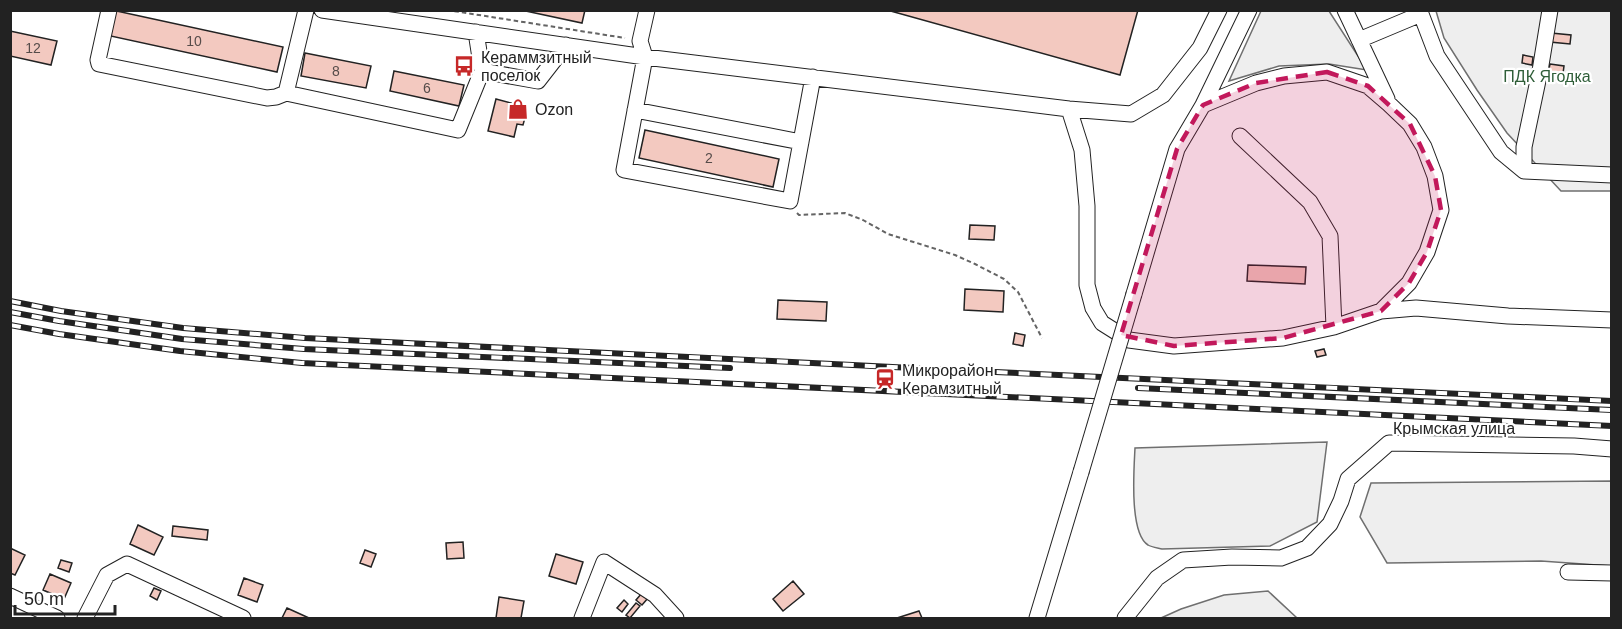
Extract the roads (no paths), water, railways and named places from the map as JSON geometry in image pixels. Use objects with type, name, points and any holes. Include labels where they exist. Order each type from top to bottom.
[{"type":"street","points":[[110,10],[99,64],[267,98],[286,93],[458,130],[482,71],[476,32]]},
{"type":"street","points":[[286,93],[306,10]]},
{"type":"street","points":[[322,10],[645,57],[1069,109],[1131,114],[1163,95],[1200,48],[1219,10]]},
{"type":"street","points":[[647,10],[640,41],[645,57],[624,170],[790,201],[813,77]]},
{"type":"street","points":[[1037,618],[1177,149],[1203,105],[1249,10]]},
{"type":"street","points":[[1345,10],[1389,104]]},
{"type":"street","points":[[1524,171],[1524,147],[1550,10]]},
{"type":"street","points":[[1359,40],[1420,14],[1437,56],[1501,152],[1524,171],[1611,175]]},
{"type":"street","points":[[482,71],[538,81],[566,45]]},
{"type":"street","points":[[1203,105],[1256,82],[1284,76],[1327,72],[1368,86],[1410,124],[1424,147],[1435,176],[1441,210],[1427,252],[1409,283],[1382,311]]},
{"type":"street","points":[[1069,109],[1082,150],[1087,206],[1087,285],[1093,308],[1102,323],[1129,340],[1174,346],[1282,339],[1334,327],[1382,311],[1416,308],[1508,316],[1611,320]]},
{"type":"street","points":[[635,110],[801,142]]},
{"type":"street","points":[[1240,136],[1310,202],[1330,236],[1334,327]]},
{"type":"street","name":"Крымская улица","points":[[1125,618],[1157,578],[1183,560],[1232,557],[1281,558],[1307,548],[1330,524],[1348,479],[1389,443],[1611,449]]},
{"type":"street","points":[[582,618],[604,562],[655,594],[676,618]]},
{"type":"street","points":[[85,618],[108,575],[127,564],[243,618]]},
{"type":"street","points":[[1569,572],[1611,573]]},
{"type":"street","points":[[10,596],[57,618]]},
{"type":"railway","points":[[10,301],[61,311],[183,328],[305,338],[1612,401]]},
{"type":"railway","points":[[10,312],[182,339],[304,349],[730,368]]},
{"type":"railway","points":[[10,325],[180,351],[302,363],[1612,426]]},
{"type":"railway","points":[[1138,388],[1612,410]]},
{"type":"place","name":"Кераммзитный поселок","points":[[464,66]]},
{"type":"place","name":"Ozon","points":[[518,109]]},
{"type":"place","name":"Микрорайон Керамзитный","points":[[885,379]]},
{"type":"park label","name":"ПДК Ягодка","points":[[1547,76]]}]
